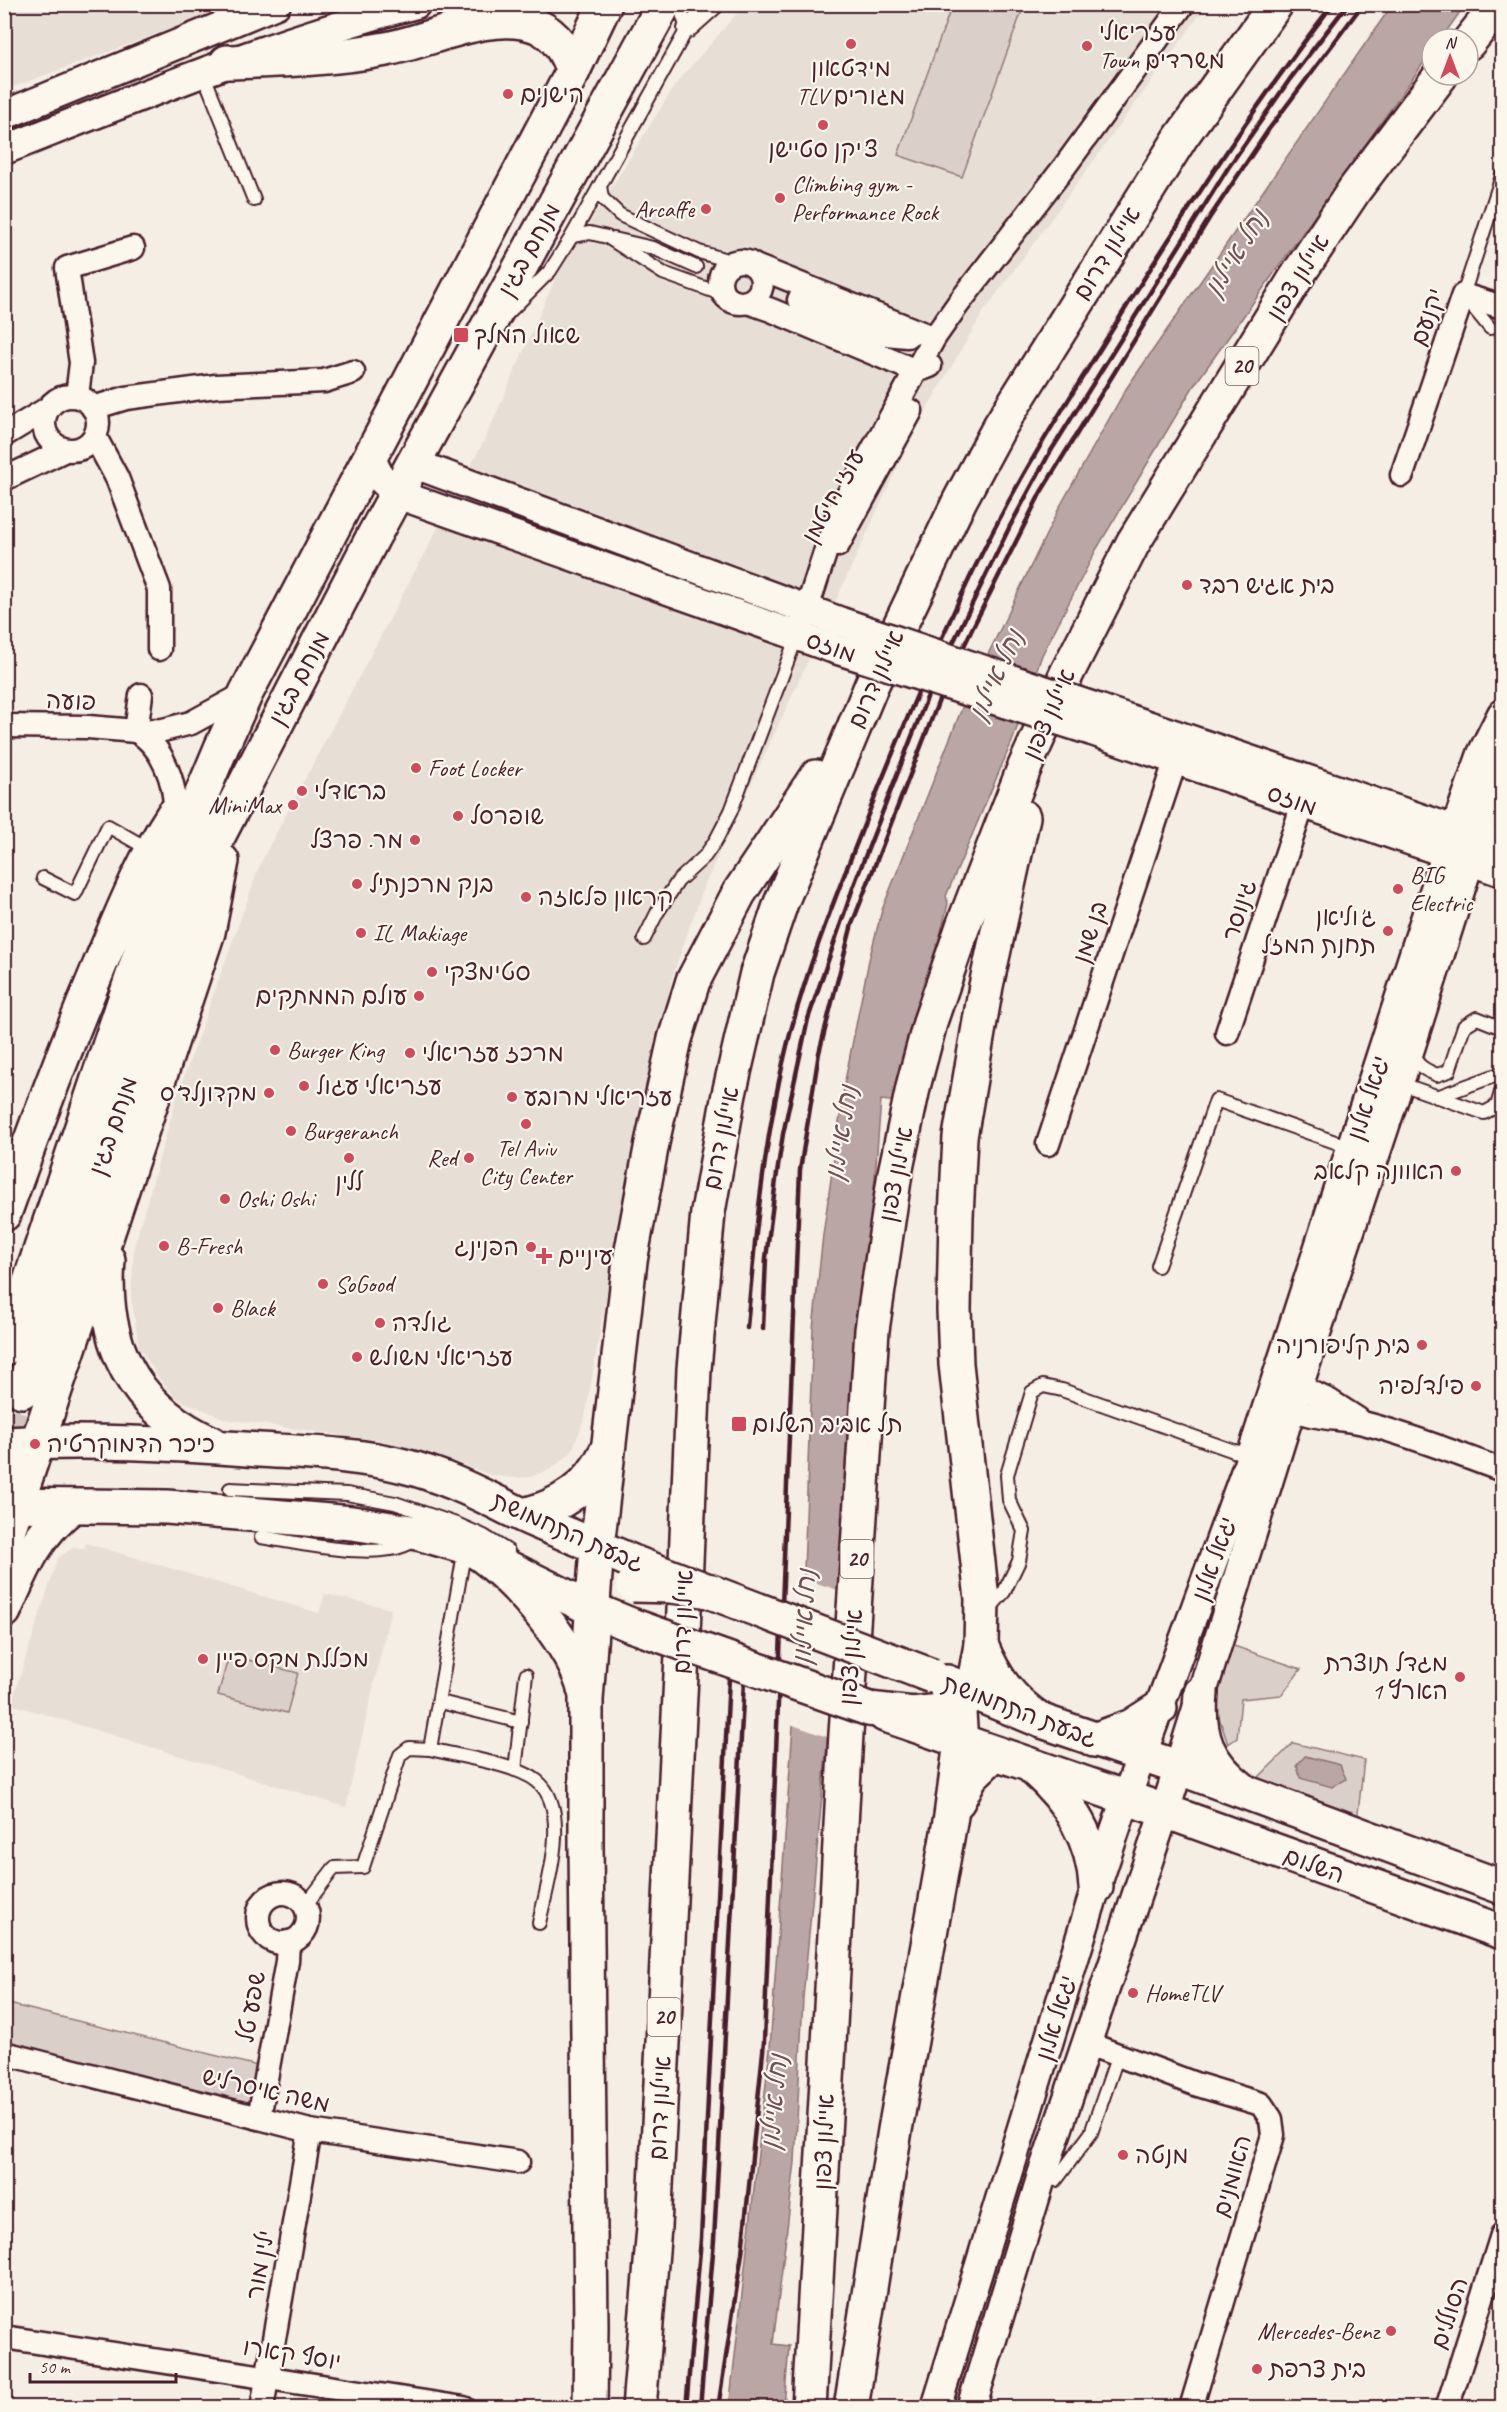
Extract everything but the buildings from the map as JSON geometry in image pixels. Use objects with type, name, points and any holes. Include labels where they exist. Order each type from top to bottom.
[{"type":"main road","name":"מנחם בגין","points":[[4,1349],[29,1284],[163,886],[222,746],[246,693],[573,71],[605,4]]},
{"type":"main road","name":"מנחם בגין","points":[[22,1391],[190,904],[226,818],[480,338],[664,4]]},
{"type":"main road","name":"איילון דרום","points":[[639,2408],[654,2227],[694,1369],[708,1212],[729,1094],[757,973],[781,903],[862,708],[960,500],[1000,426],[1181,137],[1276,4]]},
{"type":"main road","points":[[1480,28],[1499,4]]},
{"type":"main road","points":[[215,67],[318,59],[388,49],[476,25],[517,22],[538,27],[557,39],[573,71]]},
{"type":"main road","name":"איילון צפון","points":[[808,2408],[872,1330],[883,1243],[914,1083],[940,988],[967,915],[1039,736],[1101,605],[1150,514],[1312,253],[1379,157],[1433,87]]},
{"type":"main road","points":[[590,2408],[586,1700],[597,1546],[630,1261],[652,1143],[675,1040],[693,981],[739,893],[862,708]]},
{"type":"main road","points":[[1039,736],[986,986],[960,1137],[954,1309],[956,1364],[982,1630],[994,1672],[1010,1696],[1024,1710],[1042,1721]]},
{"type":"main road","points":[[4,1214],[73,1029],[123,910],[152,851],[175,813],[222,746]]},
{"type":"main road","points":[[4,1543],[11,1505],[39,1442],[111,1218],[208,932],[222,863],[226,818]]},
{"type":"main road","points":[[111,1218],[107,1267],[109,1317],[119,1350],[134,1383],[146,1398],[177,1426],[225,1447]]},
{"type":"main road","name":"גבעת התחמושת","points":[[4,1444],[103,1442],[225,1447],[312,1454],[403,1466],[458,1484],[597,1546],[634,1574],[672,1586],[712,1591],[935,1678],[946,1711],[1042,1721],[1141,1756]]},
{"type":"main road","points":[[524,1515],[551,1507],[573,1495],[594,1472],[609,1444]]},
{"type":"main road","points":[[11,1505],[167,1507],[351,1523],[418,1533],[472,1550],[592,1609],[631,1625],[869,1709],[913,1714],[946,1711]]},
{"type":"main road","points":[[4,1611],[30,1552],[51,1524],[73,1506]]},
{"type":"main road","points":[[472,1550],[493,1564],[522,1593],[552,1631],[575,1665],[586,1700]]},
{"type":"main road","points":[[592,1609],[604,1594],[634,1574]]},
{"type":"main road","points":[[946,1711],[982,1630]]},
{"type":"main road","points":[[1201,1693],[1200,1724],[1207,1750],[1232,1780],[1249,1793]]},
{"type":"main road","points":[[1094,1740],[1132,1726],[1160,1708]]},
{"type":"main road","points":[[851,2408],[895,2130],[951,1816],[962,1730],[946,1711]]},
{"type":"main road","name":"גבעת התחמושת","points":[[961,1742],[1126,1798]]},
{"type":"main road","points":[[951,1816],[971,1776],[994,1753]]},
{"type":"main road","name":"השלום","points":[[1141,1756],[1249,1793],[1503,1887]]},
{"type":"main road","points":[[1029,1765],[1060,1795],[1075,1817],[1091,1856],[1096,1887]]},
{"type":"main road","name":"השלום","points":[[1126,1798],[1503,1932]]},
{"type":"street","points":[[4,150],[215,67],[334,27],[416,4]]},
{"type":"street","points":[[687,29],[715,4]]},
{"type":"street","name":"עוזי חיטמן","points":[[820,574],[838,513],[934,338],[1065,166],[1184,4]]},
{"type":"street","name":"עוזי חיטמן","points":[[820,574],[854,517],[937,363],[1006,261],[1078,171],[1198,4]]},
{"type":"street","points":[[4,115],[266,6]]},
{"type":"street","points":[[4,479],[65,450],[82,448],[95,437],[98,422],[85,402],[67,268],[133,248]]},
{"type":"street","points":[[744,264],[934,338],[937,363],[916,370],[771,310],[748,302],[734,302],[720,289],[720,276],[728,265],[744,264]]},
{"type":"street","points":[[744,264],[762,276],[761,289],[748,302]]},
{"type":"street","points":[[784,294],[875,333],[934,338]]},
{"type":"street","points":[[1463,295],[1503,307]]},
{"type":"street","name":"יקנעם","points":[[1402,475],[1463,295]]},
{"type":"street","points":[[875,333],[916,370]]},
{"type":"street","points":[[4,435],[47,409],[60,398],[85,402],[216,386],[324,381],[353,372]]},
{"type":"street","points":[[47,409],[44,417],[45,434],[57,447],[65,450]]},
{"type":"street","points":[[95,437],[117,478],[159,589],[159,649]]},
{"type":"street","name":"מוזס","points":[[370,457],[381,479],[397,494],[797,636],[836,635],[1470,845]]},
{"type":"street","name":"מוזס","points":[[415,464],[807,609],[836,635]]},
{"type":"street","points":[[797,636],[820,574]]},
{"type":"street","name":"פועה","points":[[4,726],[164,730],[191,723],[246,693]]},
{"type":"street","points":[[141,695],[136,731],[150,741],[164,763],[173,791],[175,813]]},
{"type":"street","name":"יגאל אלון","points":[[936,2408],[1096,1887],[1126,1798],[1252,1454],[1287,1395],[1399,1083],[1470,845],[1482,754],[1503,714]]},
{"type":"street","name":"מוזס","points":[[1179,748],[1303,804],[1470,845]]},
{"type":"street","name":"בן שמן","points":[[1048,1144],[1179,748]]},
{"type":"street","name":"יגאל אלון","points":[[971,2408],[1042,2175],[1165,1811],[1201,1693],[1287,1395],[1352,1148],[1503,766]]},
{"type":"street","name":"גינוסר","points":[[1227,1033],[1303,804]]},
{"type":"street","points":[[1470,845],[1503,872]]},
{"type":"street","points":[[1287,1395],[1316,1416],[1365,1423],[1503,1470]]},
{"type":"street","points":[[282,1893],[296,1896],[305,1905],[308,1918],[304,1931],[295,1940],[274,1941],[263,1932],[260,1925],[260,1910],[269,1898],[282,1893]]},
{"type":"street","name":"שפע טל","points":[[259,2118],[287,1961],[288,1942]]},
{"type":"street","name":"האומנים","points":[[1086,2043],[1195,2084],[1261,2104],[1271,2119],[1273,2135],[1231,2253],[1191,2408]]},
{"type":"street","name":"משה איסרליש","points":[[4,2053],[310,2131],[518,2162]]},
{"type":"street","name":"ילין מור","points":[[262,2408],[310,2131]]},
{"type":"street","name":"הסוללים","points":[[1447,2408],[1503,2235]]},
{"type":"street","name":"יוסף קארו","points":[[4,2337],[464,2408]]},
{"type":"lane","points":[[480,338],[525,298],[550,271],[572,236],[687,29],[678,4]]},
{"type":"lane","points":[[215,67],[254,200]]},
{"type":"lane","name":"יקנעם","points":[[1463,295],[1503,176]]},
{"type":"lane","points":[[600,186],[602,198],[653,248]]},
{"type":"lane","points":[[620,215],[699,252],[744,264]]},
{"type":"lane","points":[[572,236],[590,233],[653,248],[696,267]]},
{"type":"lane","points":[[607,237],[663,273],[724,295]]},
{"type":"lane","points":[[1463,295],[1490,328]]},
{"type":"lane","points":[[644,939],[678,880],[705,856],[717,840],[731,811],[797,636]]},
{"type":"lane","points":[[43,878],[75,894],[108,826],[152,851]]},
{"type":"lane","points":[[1411,1043],[1415,1060],[1421,1068],[1437,1076],[1449,1071],[1464,1026],[1477,1018],[1503,1028]]},
{"type":"lane","points":[[1437,1097],[1503,1073]]},
{"type":"lane","points":[[1399,1083],[1484,1113],[1497,1106],[1503,1089]]},
{"type":"lane","points":[[1158,1266],[1191,1185],[1216,1100],[1352,1148]]},
{"type":"lane","points":[[982,1630],[1019,1562],[1024,1531],[1009,1500],[1007,1475],[1032,1392],[1043,1386],[1062,1390],[1234,1451],[1252,1454]]},
{"type":"lane","points":[[230,1488],[347,1494],[395,1503],[435,1515],[484,1536],[519,1560],[542,1584]]},
{"type":"lane","points":[[261,1537],[365,1551],[405,1546],[414,1540],[418,1533]]},
{"type":"lane","points":[[430,1749],[472,1550]]},
{"type":"lane","points":[[515,1770],[526,1675]]},
{"type":"lane","points":[[440,1702],[521,1722]]},
{"type":"lane","points":[[305,1905],[334,1868],[363,1867],[400,1755],[409,1748],[430,1749],[515,1770],[536,1780],[547,1791],[554,1818],[554,1859],[539,1923]]},
{"type":"lane","points":[[1042,2175],[1056,2180],[1091,2133],[1118,2055]]},
{"type":"shaded area","points":[[5,4],[226,4],[227,8],[5,90]]},
{"type":"shaded area","points":[[744,5],[1207,5],[982,314],[914,431],[705,884],[673,974],[635,1131],[585,1417],[571,1453],[551,1469],[531,1477],[511,1478],[491,1475],[433,1454],[383,1441],[225,1419],[178,1399],[162,1383],[139,1347],[131,1297],[134,1247],[178,1093],[261,862],[485,439],[556,277],[675,85]]},
{"type":"shaded area","points":[[952,5],[1024,5],[962,177],[898,155]]},
{"type":"shaded area","name":"מכללת מקס פיין","points":[[86,1543],[319,1613],[325,1594],[391,1609],[346,1807],[11,1704],[58,1558],[74,1547],[84,1549]]},
{"type":"shaded area","points":[[1228,1644],[1301,1669],[1282,1695],[1241,1699],[1237,1738],[1228,1744],[1212,1697]]},
{"type":"shaded area","points":[[229,1655],[298,1673],[287,1713],[218,1695]]},
{"type":"shaded area","points":[[1293,1743],[1364,1760],[1357,1822],[1257,1779]]},
{"type":"shaded area","points":[[5,2003],[262,2067],[252,2108],[5,2046]]},
{"type":"water","name":"נחל איילון","points":[[1392,5],[1465,5],[1449,27],[1420,27],[1420,68],[1193,387],[1096,550],[1042,655],[1013,739],[946,896],[948,904],[898,1102],[881,1100],[846,1541],[803,1998],[795,2162],[773,2344],[789,2346],[784,2407],[729,2408],[770,2048],[804,1572],[813,1329],[823,1235],[845,1081],[869,960],[882,910],[962,708],[1059,508],[1126,389]]},
{"type":"water","points":[[1305,1756],[1340,1765],[1346,1779],[1332,1787],[1300,1778],[1297,1765]]},
{"type":"pier","points":[[801,1578],[844,1592],[830,1738],[790,1724]]},
{"type":"tunnel","points":[[4,1441],[22,1391]]},
{"type":"railway","points":[[747,1328],[766,1154],[778,1085],[794,1019],[836,897],[941,640],[999,519],[1062,410],[1205,184],[1254,111],[1333,4]]},
{"type":"railway","points":[[763,1329],[766,1258],[776,1180],[783,1134],[808,1019],[854,885],[930,690],[1010,526],[1049,454],[1228,168],[1290,79],[1348,4]]},
{"type":"railway","points":[[718,2408],[742,2253],[764,2042],[800,1170],[819,1053],[852,924],[941,695],[1041,492],[1210,217],[1269,129],[1363,4]]},
{"type":"railway","points":[[686,2408],[701,2239],[729,1677]]},
{"type":"railway","points":[[700,2408],[714,2240],[744,1681]]},
{"type":"place","name":"מידטאון TLV מגורים","points":[[851,44]]},
{"type":"place","name":"עזריאלי Town משרדים","points":[[1087,46]]},
{"type":"place","name":"הישנים","points":[[508,94]]},
{"type":"place","name":"צ'יקן סטיישן","points":[[823,125]]},
{"type":"place","name":"Climbing gym - Performance Rock","points":[[780,198]]},
{"type":"place","name":"Arcaffe","points":[[706,209]]},
{"type":"place","name":"שאול המלך","points":[[461,335]]},
{"type":"place","name":"בית אגיש רבד","points":[[1187,585]]},
{"type":"place","name":"Foot Locker","points":[[416,768]]},
{"type":"place","name":"בראדלי","points":[[302,791]]},
{"type":"place","name":"MiniMax","points":[[293,805]]},
{"type":"place","name":"שופרסל","points":[[458,816]]},
{"type":"place","name":"מר. פרצל","points":[[415,840]]},
{"type":"place","name":"בנק מרכנתיל","points":[[357,884]]},
{"type":"place","name":"BIG Electric","points":[[1398,889]]},
{"type":"place","name":"קראון פלאזה","points":[[526,897]]},
{"type":"place","name":"ג'וליאן תחנת המזל","points":[[1388,931]]},
{"type":"place","name":"IL Makiage","points":[[361,933]]},
{"type":"place","name":"סטימצקי","points":[[432,972]]},
{"type":"place","name":"עולם הממתקים","points":[[419,996]]},
{"type":"place","name":"Burger King","points":[[275,1050]]},
{"type":"place","name":"מרכז עזריאלי","points":[[410,1053]]},
{"type":"place","name":"עזריאלי עגול","points":[[304,1086]]},
{"type":"place","name":"מקדונלד'ס","points":[[269,1093]]},
{"type":"place","name":"עזריאלי מרובע","points":[[512,1097]]},
{"type":"place","name":"Tel Aviv City Center","points":[[526,1124]]},
{"type":"place","name":"Burgeranch","points":[[291,1131]]},
{"type":"place","name":"ללין","points":[[349,1158]]},
{"type":"place","name":"Red","points":[[469,1158]]},
{"type":"place","name":"האוונה קלאב","points":[[1456,1171]]},
{"type":"place","name":"Oshi Oshi","points":[[225,1199]]},
{"type":"place","name":"B-Fresh","points":[[164,1246]]},
{"type":"place","name":"הפנינג","points":[[531,1247]]},
{"type":"place","name":"עיניים","points":[[544,1256]]},
{"type":"place","name":"SoGood","points":[[323,1284]]},
{"type":"place","name":"Black","points":[[218,1308]]},
{"type":"place","name":"גולדה","points":[[380,1323]]},
{"type":"place","name":"בית קליפורניה","points":[[1422,1345]]},
{"type":"place","name":"עזריאלי משולש","points":[[357,1357]]},
{"type":"place","name":"פילדלפיה","points":[[1476,1386]]},
{"type":"place","name":"תל אביב השלום","points":[[739,1424]]},
{"type":"place","name":"כיכר הדמוקרטיה","points":[[35,1444]]},
{"type":"place","name":"מכללת מקס פיין","points":[[203,1659]]},
{"type":"place","name":"מגדל תוצרת הארץ 1","points":[[1460,1677]]},
{"type":"place","name":"HomeTLV","points":[[1133,1993]]},
{"type":"place","name":"מנטה","points":[[1123,2155]]},
{"type":"place","name":"Mercedes-Benz","points":[[1391,2331]]},
{"type":"place","name":"בית צרפת","points":[[1257,2369]]}]
